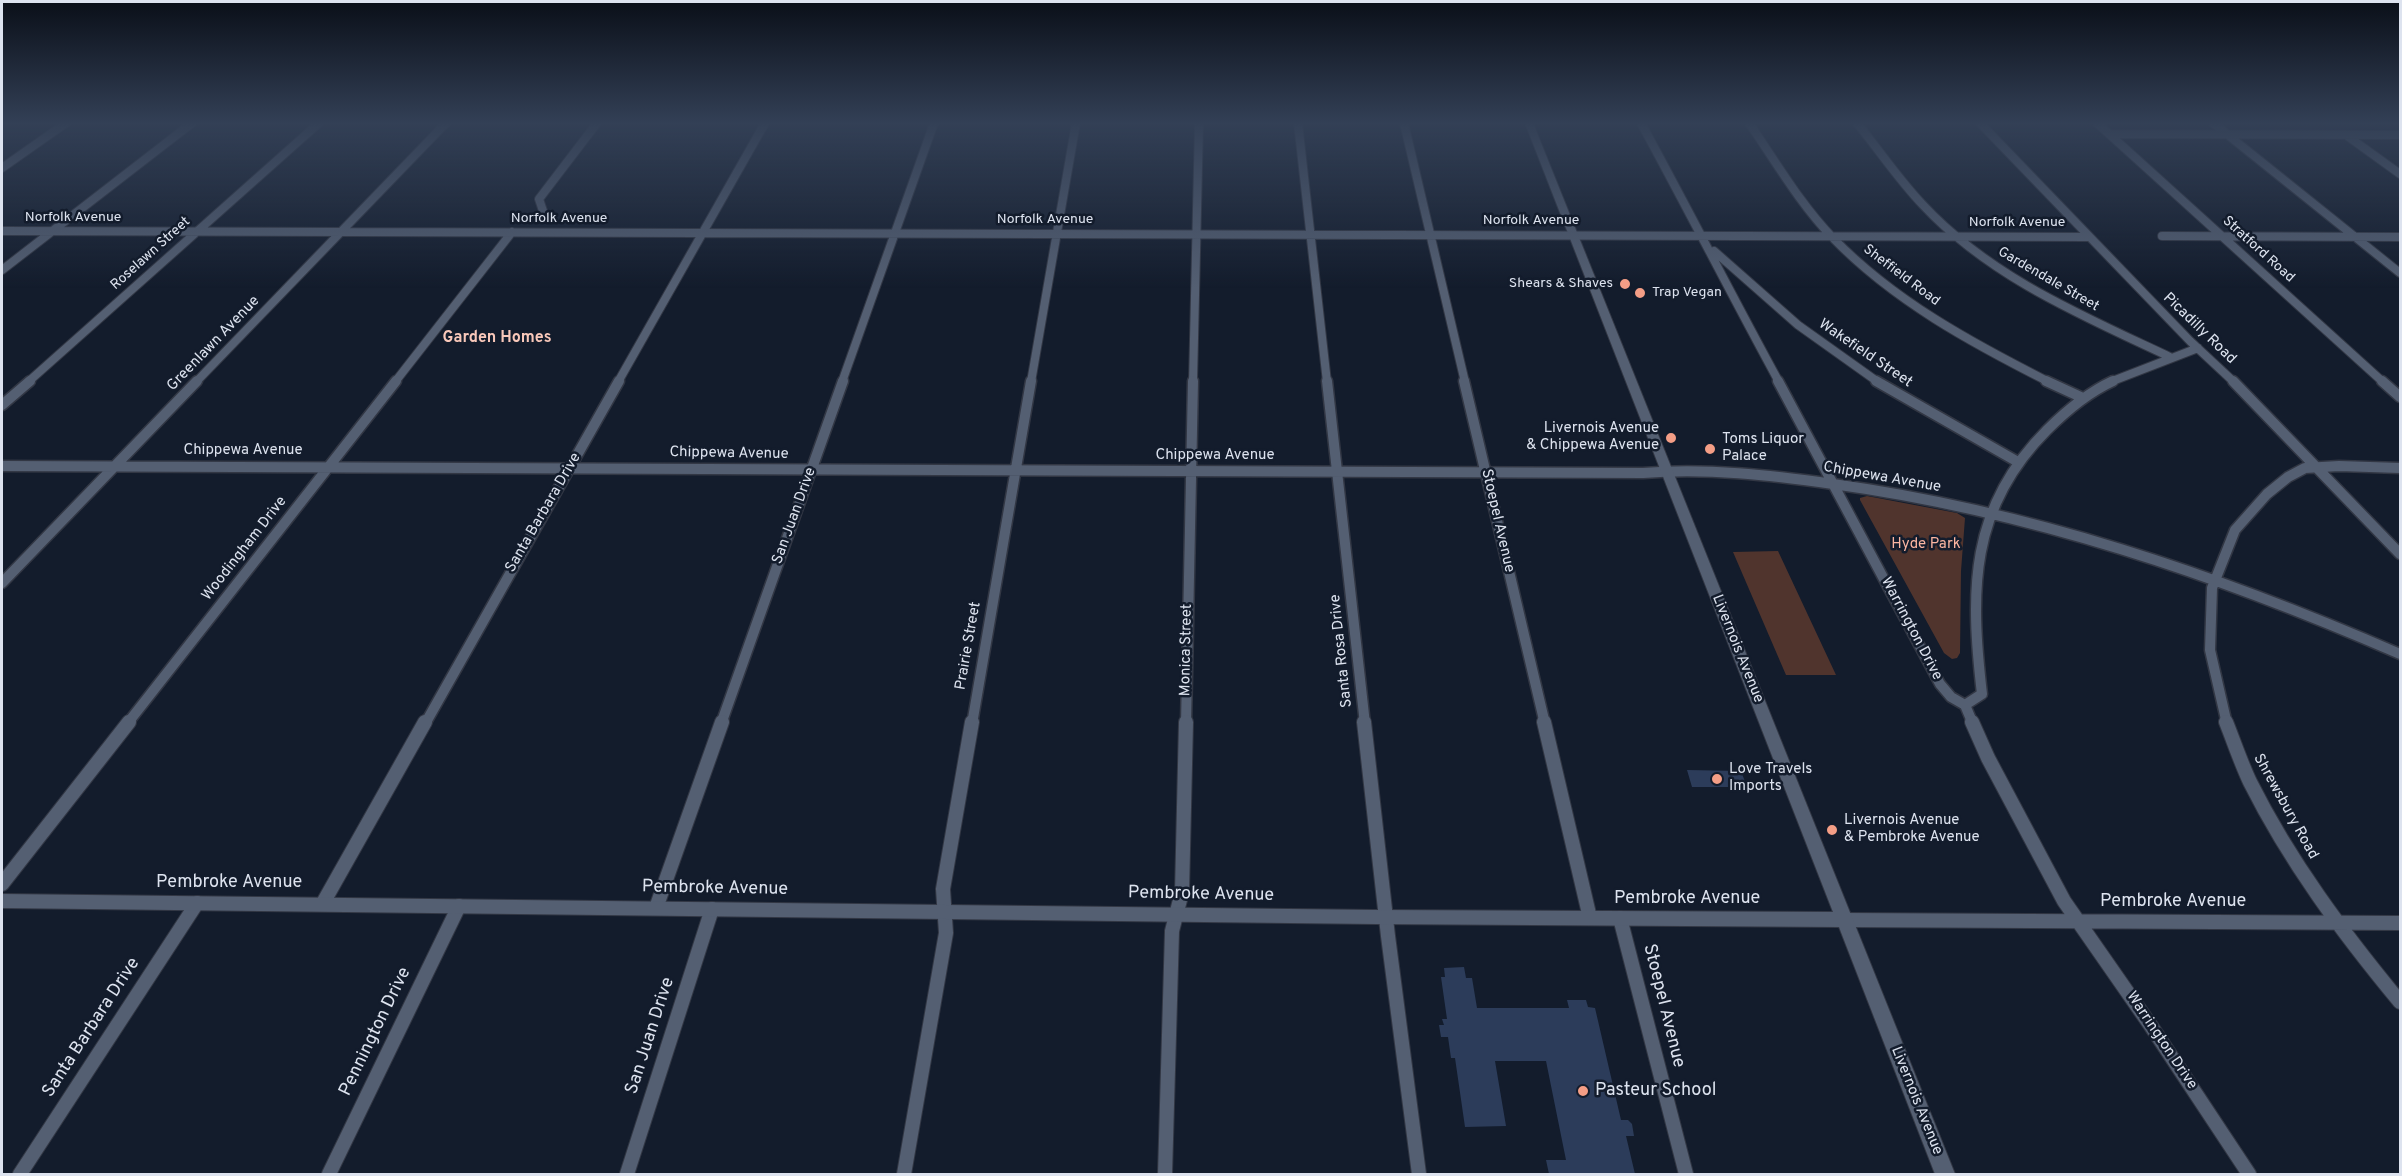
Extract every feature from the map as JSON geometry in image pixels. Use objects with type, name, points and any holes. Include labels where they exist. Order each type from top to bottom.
[{"type":"street","points":[[2,270],[122,178]]},
{"type":"street","name":"Roselawn Street","points":[[2,405],[258,178]]},
{"type":"street","name":"Greenlawn Avenue","points":[[2,583],[393,178]]},
{"type":"street","points":[[543,211],[539,199],[555,178]]},
{"type":"street","name":"Santa Barbara Drive","points":[[323,903],[734,178]]},
{"type":"street","name":"San Juan Drive","points":[[656,908],[915,178]]},
{"type":"street","name":"Prairie Street","points":[[904,1174],[946,933],[943,889],[1067,178]]},
{"type":"street","name":"Monica Street","points":[[1165,1174],[1172,931],[1182,891],[1198,178]]},
{"type":"street","name":"Santa Rosa Drive","points":[[1304,178],[1386,917],[1419,1174]]},
{"type":"street","name":"Stoepel Avenue","points":[[1416,178],[1590,918]]},
{"type":"street","name":"Livernois Avenue","points":[[1550,178],[1945,1174]]},
{"type":"street","name":"Warrington Drive","points":[[1671,178],[1940,684],[1952,697],[1965,705],[1988,758],[2064,902],[2151,1026],[2249,1174]]},
{"type":"street","name":"Sheffield Road","points":[[1787,178],[1831,236],[1874,274],[1940,322],[1987,350],[2083,398]]},
{"type":"street","name":"Gardendale Street","points":[[1901,178],[1923,205],[1956,236],[1998,267],[2044,296],[2093,322],[2170,357]]},
{"type":"street","name":"Picadilly Road","points":[[2032,178],[2198,348],[2213,360],[2400,554]]},
{"type":"street","name":"Stratford Road","points":[[2158,178],[2400,397]]},
{"type":"street","points":[[2281,178],[2400,273]]},
{"type":"street","name":"Norfolk Avenue","points":[[2,231],[2089,237]]},
{"type":"street","name":"Woodingham Drive","points":[[2,884],[512,232]]},
{"type":"street","points":[[2162,236],[2400,237]]},
{"type":"street","name":"Wakefield Street","points":[[1710,248],[1785,314],[1851,364],[1934,416],[2018,462]]},
{"type":"street","points":[[1965,705],[1982,694],[1974,628],[1978,558],[1990,514],[2002,486],[2018,462],[2046,429],[2083,398],[2170,357],[2198,348]]},
{"type":"street","name":"Chippewa Avenue","points":[[2,466],[1642,473],[1666,470],[1747,474],[1833,484],[1990,514],[2096,542],[2215,580],[2337,626],[2400,654]]},
{"type":"street","points":[[2317,467],[2400,468]]},
{"type":"street","name":"Shrewsbury Road","points":[[2317,467],[2303,468],[2268,494],[2250,510],[2232,536],[2218,567],[2215,580],[2208,626],[2209,648],[2225,723],[2262,805],[2284,843],[2337,923],[2400,1002]]},
{"type":"street","name":"Pembroke Avenue","points":[[2,901],[1386,917],[2400,923]]},
{"type":"street","name":"Santa Barbara Drive","points":[[20,1174],[197,903]]},
{"type":"street","name":"Pennington Drive","points":[[329,1174],[459,906]]},
{"type":"street","name":"San Juan Drive","points":[[627,1174],[712,909]]},
{"type":"street","name":"Stoepel Avenue","points":[[1620,918],[1686,1174]]},
{"type":"green space","name":"Hyde Park","points":[[1867,496],[1957,513],[1965,518],[1961,571],[1960,653],[1957,658],[1952,659],[1944,653],[1860,500]]},
{"type":"green space","points":[[1778,551],[1836,675],[1786,675],[1733,552]]},
{"type":"building","name":"Love Travels Imports","points":[[1687,770],[1741,771],[1747,787],[1692,787]]},
{"type":"building","name":"Pasteur School","points":[[1464,967],[1466,978],[1472,978],[1477,1008],[1569,1008],[1567,1000],[1586,1000],[1588,1007],[1595,1008],[1621,1120],[1628,1120],[1632,1124],[1634,1136],[1626,1136],[1635,1174],[1549,1174],[1546,1160],[1566,1160],[1546,1061],[1495,1061],[1506,1126],[1465,1127],[1455,1058],[1451,1058],[1448,1037],[1441,1037],[1439,1025],[1444,1025],[1442,1019],[1447,1019],[1441,977],[1445,977],[1444,968]]},
{"type":"place","name":"Shears & Shaves","points":[[1625,284]]},
{"type":"place","name":"Trap Vegan","points":[[1640,293]]},
{"type":"place","name":"Livernois Avenue & Chippewa Avenue","points":[[1671,438]]},
{"type":"place","name":"Toms Liquor Palace","points":[[1710,449]]},
{"type":"place","name":"Love Travels Imports","points":[[1717,779]]},
{"type":"place","name":"Livernois Avenue & Pembroke Avenue","points":[[1832,830]]},
{"type":"place","name":"Pasteur School","points":[[1583,1091]]},
{"type":"district","name":"Garden Homes","points":[[497,339]]}]
